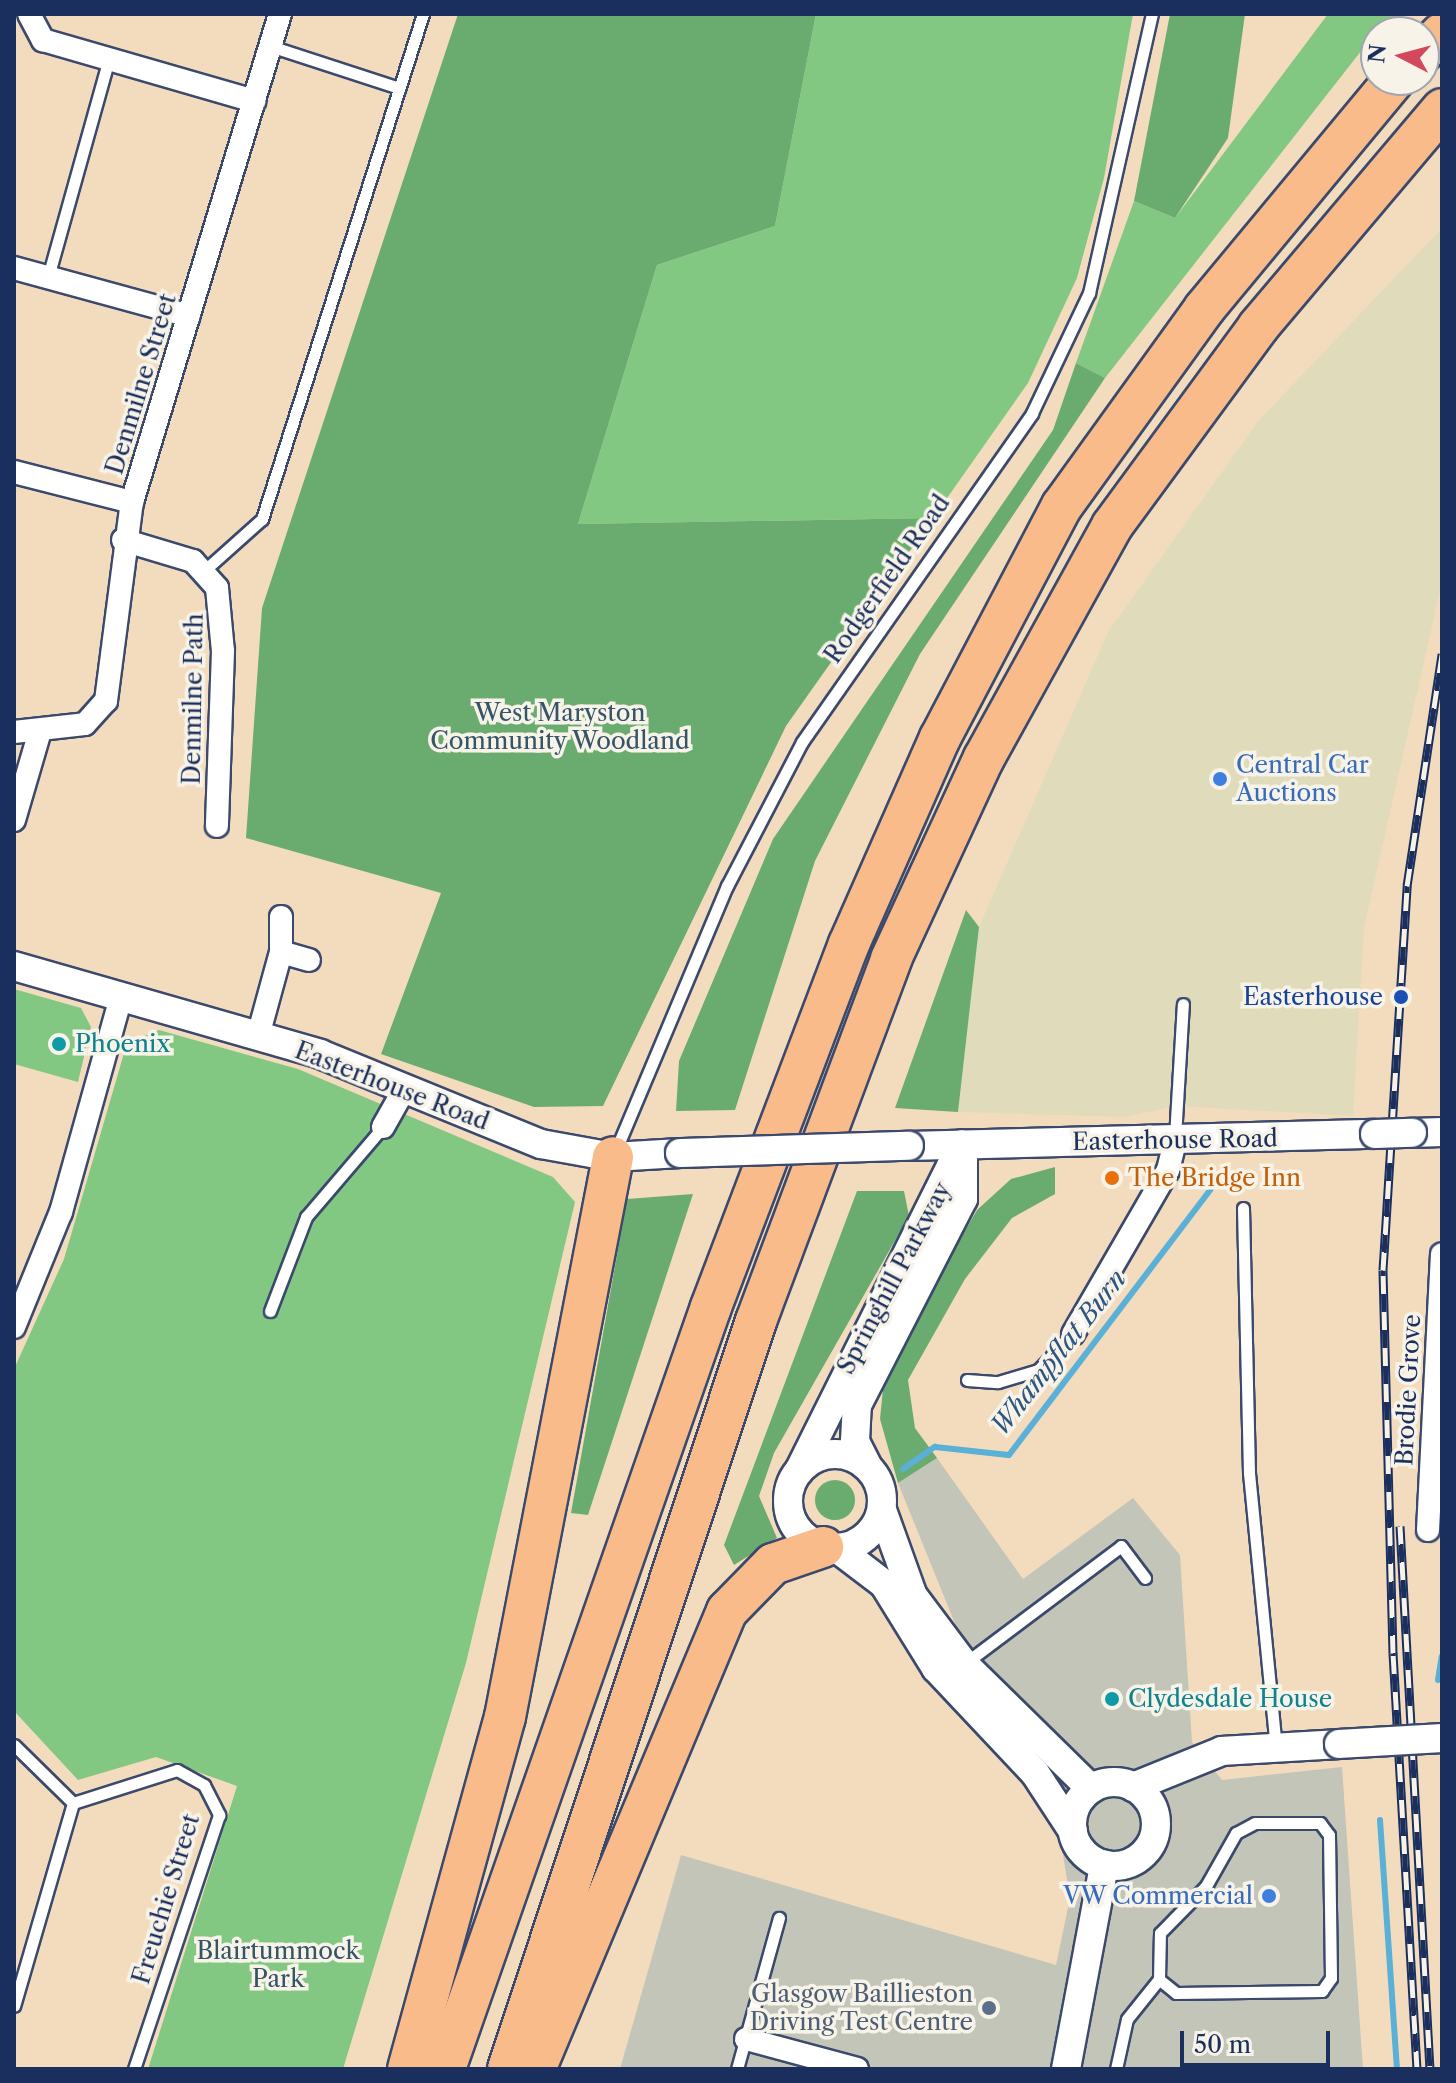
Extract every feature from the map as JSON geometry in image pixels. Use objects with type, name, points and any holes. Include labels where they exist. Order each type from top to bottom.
[{"type":"highway","points":[[445,2069],[716,1293],[849,944],[940,738],[1062,506],[1204,309],[1381,96]]},
{"type":"highway","points":[[508,2069],[756,1321],[891,959],[984,758],[1112,526],[1258,327],[1442,109]]},
{"type":"highway","points":[[408,2069],[505,1717],[613,1157]]},
{"type":"highway","points":[[535,2069],[722,1621],[737,1595],[773,1564],[831,1548]]},
{"type":"street","points":[[29,14],[43,40],[254,101]]},
{"type":"street","name":"Denmilne Street","points":[[14,732],[85,724],[106,701],[123,540],[132,502],[280,14]]},
{"type":"street","points":[[14,268],[189,316]]},
{"type":"street","points":[[14,472],[132,502]]},
{"type":"street","points":[[123,540],[206,569]]},
{"type":"street","name":"Denmilne Path","points":[[206,569],[223,611],[217,826]]},
{"type":"street","points":[[14,820],[40,731]]},
{"type":"street","points":[[258,1036],[281,952],[281,917]]},
{"type":"street","points":[[281,952],[309,960]]},
{"type":"street","name":"Easterhouse Road","points":[[14,966],[258,1036],[405,1088],[541,1144],[613,1157],[962,1144],[1442,1132]]},
{"type":"street","points":[[17,1314],[61,1212],[121,997]]},
{"type":"street","points":[[383,1127],[405,1088]]},
{"type":"street","points":[[1073,1334],[1168,1170],[1175,1141]]},
{"type":"street","name":"Springhill Parkway","points":[[962,1144],[963,1199],[857,1405],[855,1441],[868,1467],[913,1596],[964,1664],[1091,1789]]},
{"type":"street","name":"Springhill Parkway","points":[[962,1144],[799,1471],[790,1515],[884,1584],[936,1668],[1035,1773],[1073,1831]]},
{"type":"street","name":"Brodie Grove","points":[[1428,1530],[1442,1254]]},
{"type":"street","points":[[799,1471],[840,1454],[868,1467]]},
{"type":"street","points":[[831,1548],[867,1537],[882,1510]]},
{"type":"street","points":[[1133,1787],[1222,1751],[1442,1738]]},
{"type":"street","points":[[1112,1782],[1133,1787],[1152,1806],[1155,1832],[1131,1863],[1104,1865],[1083,1853],[1073,1831],[1075,1807],[1091,1789],[1112,1782]]},
{"type":"street","points":[[1066,2069],[1104,1865]]},
{"type":"street","points":[[746,2039],[857,2069]]},
{"type":"lane","points":[[206,569],[262,519],[423,14]]},
{"type":"lane","name":"Rodgerfield Road","points":[[613,1157],[727,886],[802,742],[1032,413],[1076,320],[1121,171],[1152,14]]},
{"type":"lane","points":[[270,46],[399,88]]},
{"type":"lane","points":[[48,277],[109,59]]},
{"type":"lane","points":[[1175,1141],[1183,1004]]},
{"type":"lane","points":[[270,1311],[306,1217],[383,1127]]},
{"type":"lane","points":[[1243,1208],[1249,1473],[1276,1750]]},
{"type":"lane","points":[[967,1380],[998,1382],[1038,1370],[1073,1334]]},
{"type":"lane","points":[[964,1664],[1121,1546],[1145,1578]]},
{"type":"lane","points":[[14,1745],[73,1803],[14,2006]]},
{"type":"lane","name":"Freuchie Street","points":[[73,1803],[177,1770],[204,1785],[219,1815],[134,2069]]},
{"type":"lane","points":[[1116,2069],[1127,2019],[1159,1979],[1160,1933],[1206,1886],[1236,1833],[1255,1823],[1320,1823],[1329,1835],[1331,1978],[1322,1991],[1176,1993],[1159,1979]]},
{"type":"lane","points":[[737,2069],[779,1918]]},
{"type":"shaded area","name":"Central Car Auctions","points":[[1442,228],[1442,582],[1364,928],[1353,1116],[1176,1106],[1124,1117],[958,1112],[979,927],[1108,632],[1259,420]]},
{"type":"shaded area","points":[[937,1458],[1023,1579],[1133,1498],[1180,1555],[1192,1742],[1222,1780],[1342,1767],[1363,2069],[620,2069],[681,1855],[1056,1965],[1070,1898],[1044,1739],[956,1626],[898,1483]]},
{"type":"green space","name":"West Maryston Community Woodland","points":[[458,14],[816,14],[775,226],[657,265],[578,524],[933,518],[786,726],[603,1106],[534,1107],[381,1054],[441,893],[246,838],[262,608]]},
{"type":"green space","points":[[816,14],[1133,14],[1104,178],[1077,278],[1028,383],[933,518],[578,524],[657,265],[775,226]]},
{"type":"green space","points":[[1170,14],[1245,14],[1228,138],[1175,218],[1134,201]]},
{"type":"green space","points":[[1328,14],[1400,14],[1360,16],[1360,52],[1105,378],[1076,363],[1134,201],[1175,218]]},
{"type":"green space","points":[[1076,363],[1105,378],[920,654],[815,861],[735,1110],[676,1111],[679,1061],[773,839],[1053,430]]},
{"type":"green space","points":[[966,910],[979,927],[958,1112],[895,1108]]},
{"type":"green space","points":[[14,989],[81,1008],[91,1027],[78,1082],[14,1064]]},
{"type":"green space","name":"Blairtummock Park","points":[[159,1030],[298,1069],[553,1177],[575,1202],[466,1663],[343,2069],[148,2069],[237,1786],[156,1757],[78,1780],[14,1711],[14,1369],[64,1259],[127,1043]]},
{"type":"green space","points":[[1055,1167],[1055,1194],[1012,1218],[965,1279],[908,1380],[915,1428],[937,1458],[898,1483],[880,1419],[885,1369],[977,1210],[1011,1179]]},
{"type":"green space","points":[[857,1191],[904,1191],[909,1216],[774,1453],[759,1496],[777,1538],[734,1565],[724,1545]]},
{"type":"green space","points":[[693,1194],[588,1515],[571,1513],[627,1199]]},
{"type":"green space","points":[[835,1480],[849,1486],[855,1500],[849,1514],[835,1520],[821,1514],[815,1500],[821,1486]]},
{"type":"waterway","name":"Whampflat Burn","points":[[903,1469],[935,1447],[1009,1455],[1210,1190]]},
{"type":"waterway","points":[[1438,1680],[1442,1656]]},
{"type":"waterway","points":[[1380,1820],[1397,2069]]},
{"type":"railway","points":[[1417,2069],[1393,1653],[1383,1270],[1407,886],[1442,654]]},
{"type":"railway","points":[[1400,1526],[1430,2069]]},
{"type":"place","name":"Central Car Auctions","points":[[1220,779]]},
{"type":"place","name":"Easterhouse","points":[[1401,997]]},
{"type":"place","name":"Phoenix","points":[[59,1044]]},
{"type":"place","name":"The Bridge Inn","points":[[1112,1178]]},
{"type":"place","name":"Clydesdale House","points":[[1112,1699]]},
{"type":"place","name":"VW Commercial","points":[[1269,1896]]},
{"type":"place","name":"Glasgow Baillieston Driving Test Centre","points":[[989,2008]]}]
